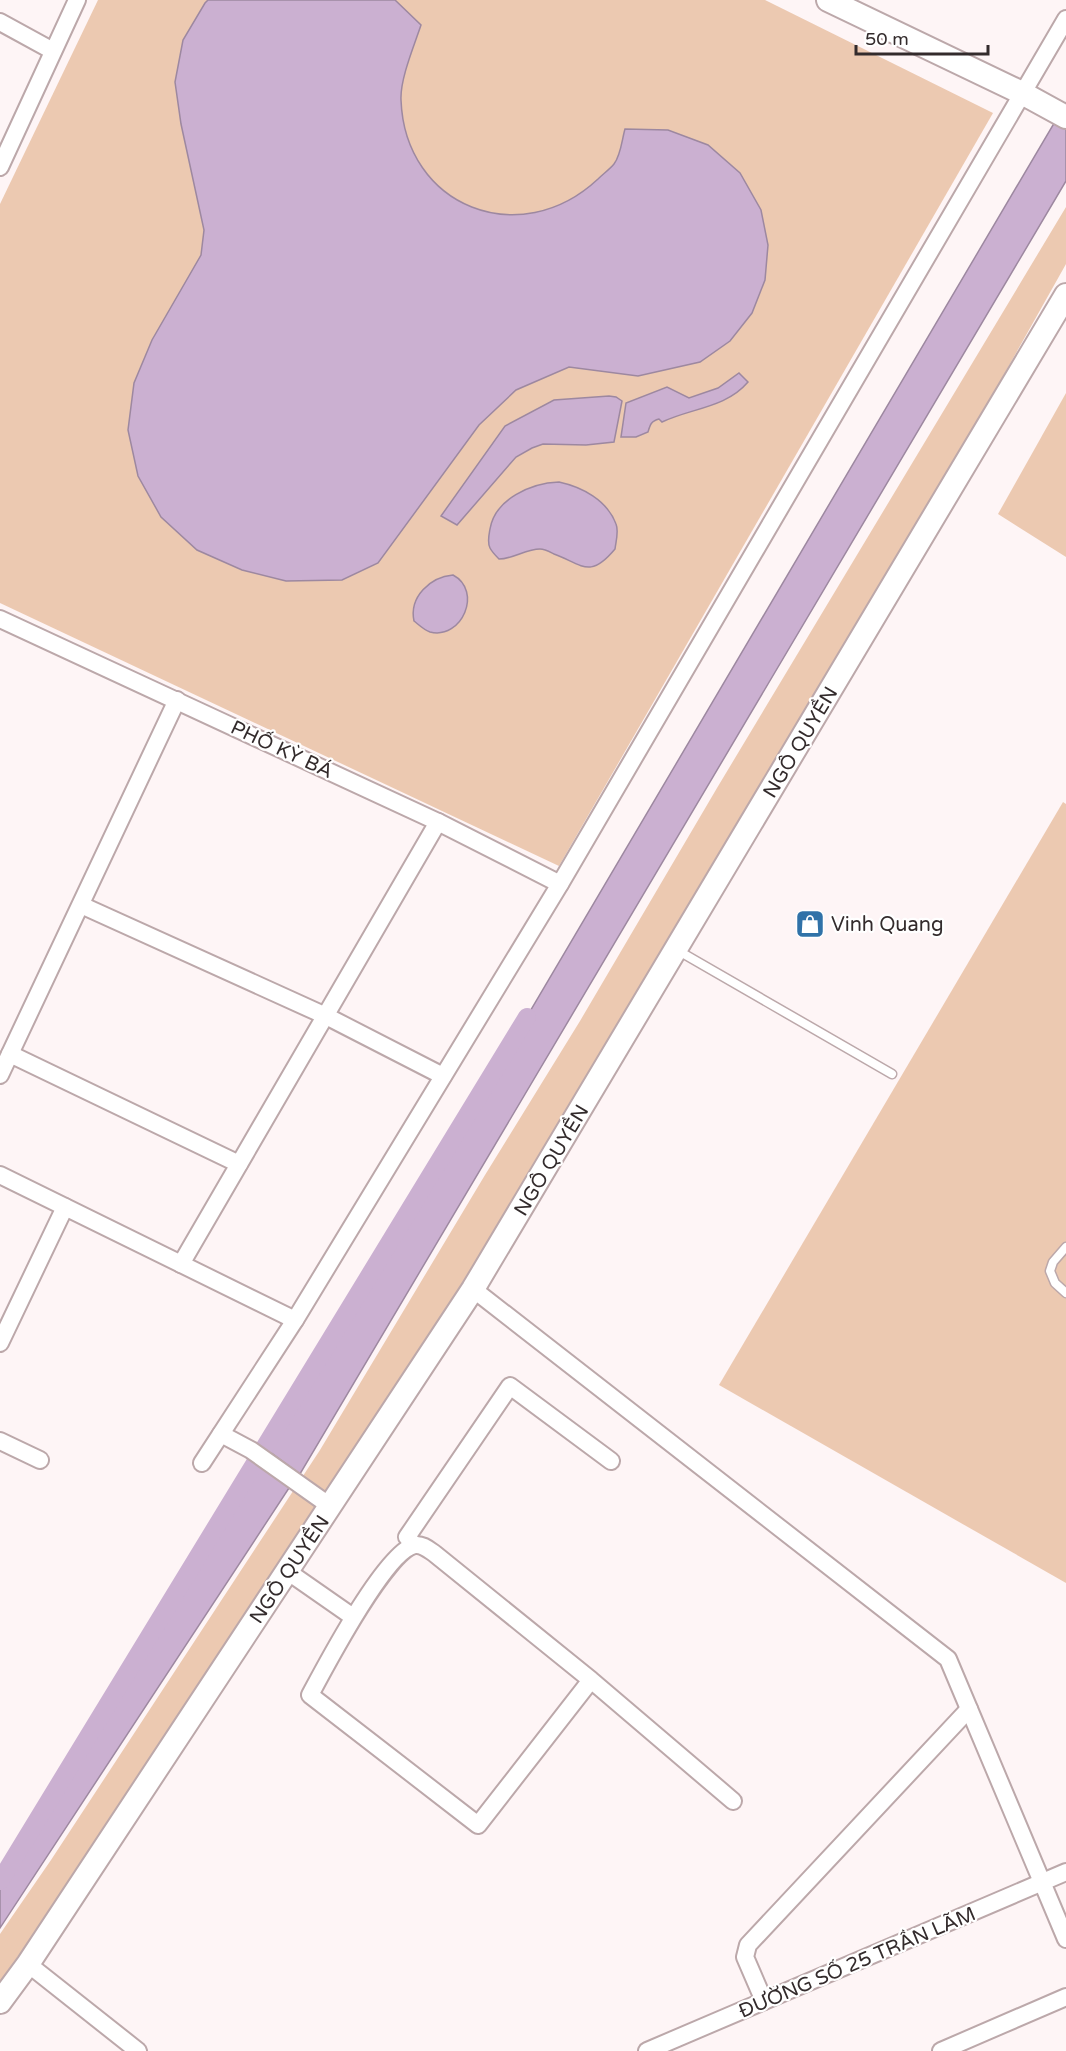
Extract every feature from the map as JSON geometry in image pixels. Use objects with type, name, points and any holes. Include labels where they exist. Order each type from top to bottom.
[{"type":"street","points":[[0,167],[77,0]]},
{"type":"street","points":[[828,0],[1058,112]]},
{"type":"street","points":[[202,1463],[295,1320],[560,884],[1066,19]]},
{"type":"street","points":[[0,22],[53,51]]},
{"type":"street","name":"NGÔ QUYỀN","points":[[0,2002],[28,1964],[473,1289],[1066,296]]},
{"type":"street","name":"PHỐ KỲ BÁ","points":[[0,620],[438,822],[560,884]]},
{"type":"street","points":[[0,1075],[177,700]]},
{"type":"street","points":[[181,1264],[438,822]]},
{"type":"street","points":[[81,905],[326,1016],[443,1076]]},
{"type":"street","points":[[10,1054],[239,1164]]},
{"type":"street","points":[[0,1176],[295,1320]]},
{"type":"street","points":[[0,1343],[65,1207]]},
{"type":"street","points":[[473,1289],[948,1659],[1066,1939]]},
{"type":"street","points":[[414,1545],[406,1537],[510,1386],[611,1461]]},
{"type":"street","points":[[221,1434],[251,1450],[330,1506]]},
{"type":"street","points":[[0,1441],[40,1460]]},
{"type":"street","points":[[591,1680],[477,1825],[310,1695],[353,1617],[399,1554],[414,1545],[424,1546],[591,1680],[733,1801]]},
{"type":"street","points":[[287,1571],[353,1617]]},
{"type":"street","points":[[764,2001],[745,1957],[748,1945],[969,1709]]},
{"type":"street","name":"ĐƯỜNG SỐ 25 TRẦN LÃM","points":[[647,2051],[1066,1872]]},
{"type":"street","points":[[28,1964],[138,2051]]},
{"type":"street","points":[[941,2051],[1066,1997]]},
{"type":"lane","points":[[676,949],[892,1074]]},
{"type":"lane","points":[[1066,1247],[1053,1262],[1050,1271],[1059,1287],[1066,1293]]},
{"type":"shaded area","points":[[98,0],[765,0],[993,113],[559,866],[0,603],[0,204]]},
{"type":"shaded area","points":[[208,0],[395,0],[421,25],[401,92],[407,137],[422,168],[445,191],[472,207],[502,214],[535,213],[567,201],[598,179],[614,164],[620,152],[625,129],[668,130],[708,145],[740,173],[761,210],[768,245],[765,280],[752,313],[730,341],[700,362],[638,376],[569,367],[516,390],[479,425],[378,563],[342,580],[286,581],[242,570],[197,550],[161,517],[138,476],[128,430],[134,383],[152,340],[201,255],[204,230],[181,124],[175,82],[183,40]]},
{"type":"shaded area","points":[[1066,103],[1066,181],[300,1474],[270,1452]]},
{"type":"shaded area","points":[[1066,207],[1066,264],[938,492],[644,991],[396,1394],[321,1510],[0,1985],[0,1934],[320,1450],[580,1021],[717,788]]},
{"type":"shaded area","points":[[739,373],[748,382],[729,397],[662,422],[659,419],[656,420],[651,424],[648,432],[636,437],[621,437],[626,403],[667,387],[689,398],[718,388]]},
{"type":"shaded area","points":[[1066,393],[1066,557],[998,514]]},
{"type":"shaded area","points":[[609,396],[622,401],[614,442],[586,445],[543,444],[532,448],[516,457],[457,525],[441,516],[505,426],[554,400]]},
{"type":"shaded area","points":[[559,482],[585,491],[607,508],[617,527],[615,549],[599,564],[592,567],[579,565],[542,549],[499,559],[488,541],[493,518],[499,509],[526,489]]},
{"type":"shaded area","points":[[453,575],[462,582],[467,592],[465,612],[451,629],[441,633],[430,632],[414,621],[413,612],[418,596],[429,584]]},
{"type":"shaded area","points":[[1063,802],[1066,804],[1066,1583],[719,1385]]},
{"type":"shaded area","points":[[254,1464],[291,1485],[0,1928],[0,1881]]},
{"type":"waterway","points":[[0,1881],[527,1017]]},
{"type":"place","name":"Vinh Quang","points":[[810,924]]}]
